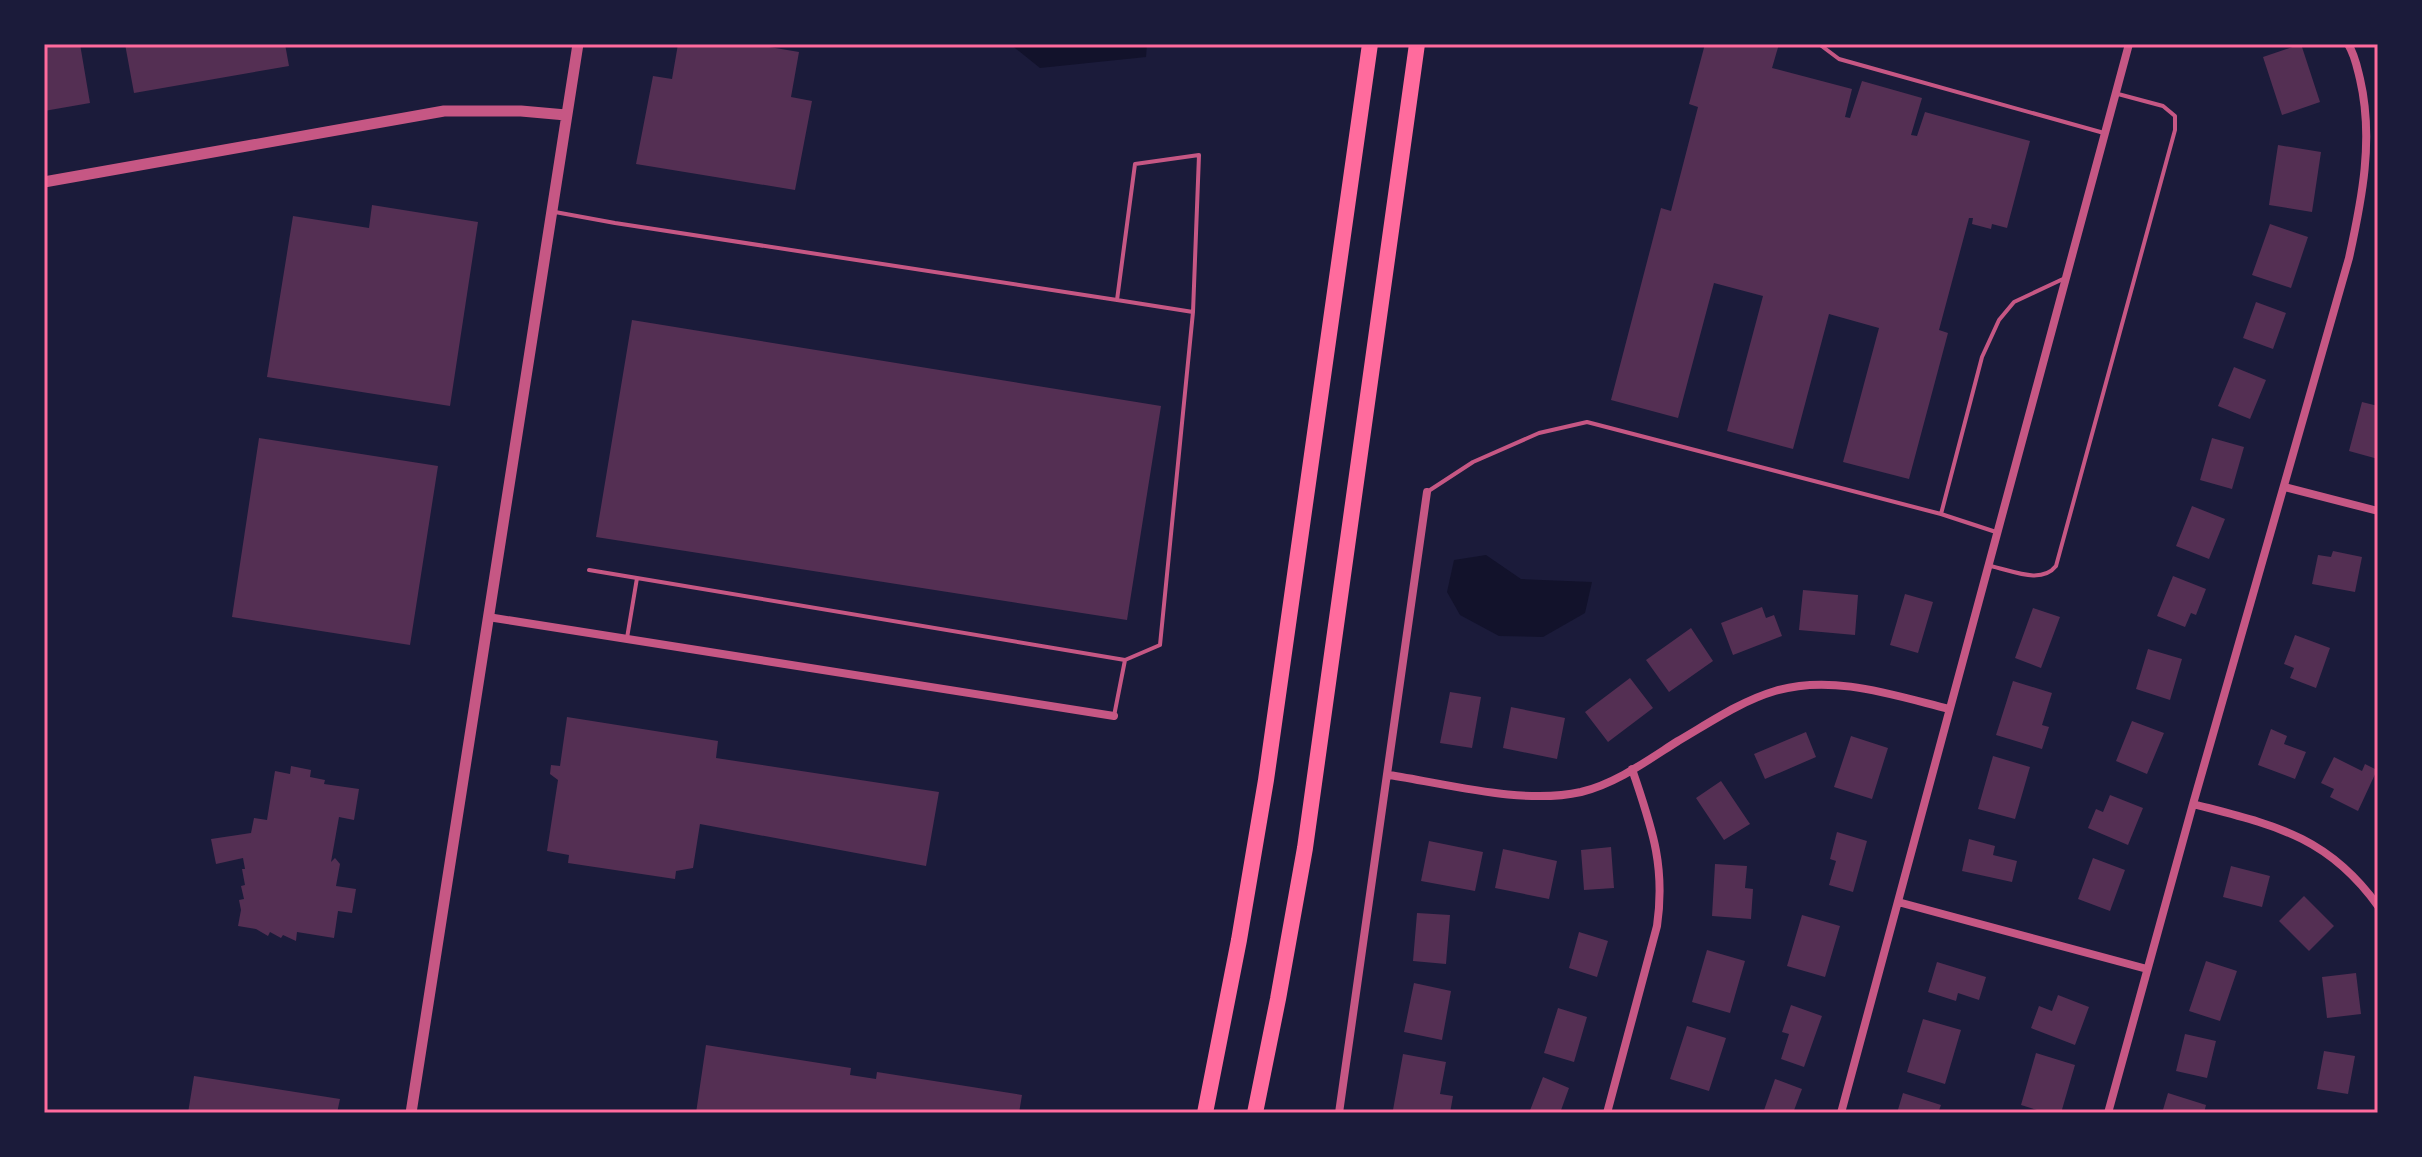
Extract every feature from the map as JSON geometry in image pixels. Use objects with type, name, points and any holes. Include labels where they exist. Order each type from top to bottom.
[{"type":"highway","points":[[1204,1113],[1266,780],[1370,44]]},
{"type":"highway","points":[[1255,1113],[1305,848],[1417,44]]},
{"type":"street","points":[[411,1113],[578,44]]},
{"type":"street","points":[[1841,1113],[2129,44]]},
{"type":"street","points":[[2108,1113],[2349,258],[2362,200],[2367,148],[2363,91],[2348,44]]},
{"type":"street","points":[[44,182],[444,111],[521,111],[566,115]]},
{"type":"street","points":[[2285,487],[2378,511]]},
{"type":"street","points":[[1339,1113],[1427,492]]},
{"type":"street","points":[[488,617],[1114,716]]},
{"type":"street","points":[[1389,775],[1513,795],[1550,797],[1608,783],[1729,711],[1773,691],[1832,684],[1873,690],[1949,709]]},
{"type":"street","points":[[1607,1113],[1657,926],[1661,896],[1660,864],[1654,834],[1632,769]]},
{"type":"street","points":[[2193,804],[2270,824],[2310,841],[2354,875],[2378,906]]},
{"type":"street","points":[[1898,902],[2147,969]]},
{"type":"lane","points":[[1819,44],[1839,59],[2104,133]]},
{"type":"lane","points":[[1987,565],[2039,577],[2049,574],[2056,566],[2175,130],[2175,116],[2163,106],[2116,93]]},
{"type":"lane","points":[[589,570],[1125,660],[1160,645],[1193,312],[1199,155],[1135,164],[1117,300]]},
{"type":"lane","points":[[551,211],[1193,312]]},
{"type":"lane","points":[[1941,514],[1982,357],[1999,320],[2014,302],[2065,278]]},
{"type":"lane","points":[[1427,492],[1473,462],[1500,450],[1539,433],[1587,422],[1941,514],[1996,532]]},
{"type":"lane","points":[[627,638],[637,578]]},
{"type":"lane","points":[[1114,716],[1125,660]]},
{"type":"shaded area","points":[[1010,44],[1147,44],[1146,57],[1040,68]]},
{"type":"shaded area","points":[[1486,555],[1521,579],[1592,582],[1585,613],[1543,637],[1499,636],[1460,615],[1447,592],[1454,560]]},
{"type":"building","points":[[44,44],[80,44],[90,103],[44,111]]},
{"type":"building","points":[[125,44],[285,44],[289,66],[134,93]]},
{"type":"building","points":[[678,44],[752,44],[799,52],[791,97],[812,101],[795,190],[636,164],[653,76],[672,79]]},
{"type":"building","points":[[1705,44],[1779,44],[1772,68],[1852,89],[1845,117],[1850,118],[1862,81],[1922,98],[1911,135],[1917,136],[1925,112],[2030,141],[2007,228],[1992,224],[1991,229],[1972,224],[1973,218],[1969,218],[1939,330],[1948,333],[1909,479],[1843,462],[1879,328],[1829,314],[1793,449],[1727,431],[1763,296],[1714,283],[1678,418],[1611,400],[1661,208],[1671,211],[1698,107],[1689,104]]},
{"type":"building","points":[[2301,44],[2320,102],[2282,115],[2263,57]]},
{"type":"building","points":[[2278,145],[2321,152],[2312,212],[2269,205]]},
{"type":"building","points":[[372,205],[478,222],[450,406],[267,377],[293,216],[369,228]]},
{"type":"building","points":[[2270,224],[2308,237],[2291,288],[2252,275]]},
{"type":"building","points":[[2256,302],[2286,313],[2273,349],[2243,338]]},
{"type":"building","points":[[632,320],[1161,406],[1127,620],[596,537]]},
{"type":"building","points":[[2234,367],[2266,380],[2250,419],[2218,406]]},
{"type":"building","points":[[2362,402],[2378,406],[2378,459],[2349,451]]},
{"type":"building","points":[[259,438],[438,466],[410,645],[232,617]]},
{"type":"building","points":[[2212,438],[2244,447],[2232,489],[2200,480]]},
{"type":"building","points":[[2192,506],[2225,519],[2209,559],[2176,546]]},
{"type":"building","points":[[2333,551],[2362,557],[2355,592],[2312,584],[2318,555],[2331,557]]},
{"type":"building","points":[[2173,576],[2206,589],[2196,615],[2191,613],[2185,627],[2157,616]]},
{"type":"building","points":[[1803,590],[1858,595],[1855,635],[1799,630]]},
{"type":"building","points":[[1905,594],[1933,602],[1918,653],[1890,645]]},
{"type":"building","points":[[1762,607],[1766,618],[1774,615],[1782,636],[1733,655],[1721,623]]},
{"type":"building","points":[[2033,608],[2060,617],[2041,668],[2015,658]]},
{"type":"building","points":[[1691,628],[1713,661],[1669,692],[1646,660]]},
{"type":"building","points":[[2295,635],[2330,648],[2316,688],[2290,678],[2294,668],[2284,664]]},
{"type":"building","points":[[2148,649],[2182,659],[2170,700],[2136,689]]},
{"type":"building","points":[[1630,678],[1653,708],[1608,742],[1585,712]]},
{"type":"building","points":[[2013,681],[2052,693],[2042,725],[2049,727],[2042,749],[1996,735]]},
{"type":"building","points":[[1450,692],[1481,697],[1472,748],[1440,743]]},
{"type":"building","points":[[1511,707],[1565,718],[1557,759],[1503,748]]},
{"type":"building","points":[[567,717],[718,741],[716,758],[939,792],[926,866],[700,824],[693,868],[676,871],[675,879],[568,863],[569,855],[547,851],[558,780],[550,774],[551,765],[560,766]]},
{"type":"building","points":[[2132,721],[2164,733],[2147,774],[2116,761]]},
{"type":"building","points":[[2271,729],[2287,736],[2284,744],[2306,752],[2295,779],[2258,765]]},
{"type":"building","points":[[1806,732],[1816,757],[1765,779],[1754,754]]},
{"type":"building","points":[[1851,736],[1888,748],[1872,799],[1834,787]]},
{"type":"building","points":[[1993,756],[2030,767],[2015,819],[1978,809]]},
{"type":"building","points":[[2334,757],[2362,771],[2365,764],[2377,770],[2358,811],[2330,797],[2334,789],[2321,783]]},
{"type":"building","points":[[291,766],[311,770],[310,777],[325,780],[324,784],[359,789],[354,820],[339,817],[331,862],[335,858],[340,864],[336,886],[356,889],[352,913],[338,911],[334,938],[297,932],[296,941],[283,935],[281,938],[270,932],[268,936],[256,929],[238,926],[239,900],[244,899],[241,886],[245,885],[243,858],[216,864],[211,839],[251,833],[254,818],[267,820],[275,771],[290,774]]},
{"type":"building","points":[[1721,781],[1750,824],[1724,840],[1696,798]]},
{"type":"building","points":[[2110,795],[2143,808],[2128,845],[2088,828],[2096,809],[2103,812]]},
{"type":"building","points":[[1837,832],[1867,841],[1853,892],[1829,885],[1836,861],[1830,859]]},
{"type":"building","points":[[1969,839],[1995,846],[1993,855],[2017,861],[2012,882],[1962,871]]},
{"type":"building","points":[[1429,841],[1483,852],[1475,891],[1421,881]]},
{"type":"building","points":[[1611,847],[1614,888],[1584,890],[1581,850]]},
{"type":"building","points":[[1503,849],[1557,861],[1549,899],[1495,888]]},
{"type":"building","points":[[2093,858],[2125,870],[2110,911],[2078,899]]},
{"type":"building","points":[[1715,864],[1747,866],[1745,888],[1753,889],[1751,919],[1712,916]]},
{"type":"building","points":[[2231,866],[2270,876],[2262,907],[2223,897]]},
{"type":"building","points":[[2304,896],[2334,926],[2309,951],[2279,921]]},
{"type":"building","points":[[1417,913],[1450,915],[1446,964],[1413,961]]},
{"type":"building","points":[[1802,915],[1840,926],[1825,977],[1787,966]]},
{"type":"building","points":[[1579,932],[1608,941],[1597,977],[1569,968]]},
{"type":"building","points":[[1707,950],[1745,961],[1730,1013],[1692,1002]]},
{"type":"building","points":[[2206,961],[2237,971],[2220,1021],[2189,1011]]},
{"type":"building","points":[[1937,962],[1986,977],[1979,1000],[1958,993],[1956,1001],[1928,992]]},
{"type":"building","points":[[2356,973],[2361,1014],[2327,1018],[2322,977]]},
{"type":"building","points":[[1414,983],[1451,991],[1442,1040],[1404,1032]]},
{"type":"building","points":[[2058,995],[2089,1007],[2075,1045],[2031,1028],[2039,1006],[2052,1011]]},
{"type":"building","points":[[1791,1005],[1822,1016],[1804,1067],[1781,1059],[1789,1034],[1782,1032]]},
{"type":"building","points":[[1558,1008],[1587,1017],[1574,1062],[1544,1053]]},
{"type":"building","points":[[1923,1019],[1961,1030],[1945,1084],[1907,1072]]},
{"type":"building","points":[[1687,1026],[1726,1038],[1709,1091],[1670,1079]]},
{"type":"building","points":[[2185,1034],[2216,1041],[2207,1078],[2176,1071]]},
{"type":"building","points":[[706,1045],[851,1068],[850,1075],[876,1079],[877,1072],[1022,1095],[1019,1113],[696,1113]]},
{"type":"building","points":[[2324,1051],[2355,1056],[2348,1094],[2317,1089]]},
{"type":"building","points":[[2036,1053],[2075,1065],[2061,1113],[2047,1113],[2021,1105]]},
{"type":"building","points":[[1403,1054],[1446,1062],[1440,1094],[1453,1096],[1450,1113],[1393,1110]]},
{"type":"building","points":[[194,1076],[340,1099],[337,1113],[188,1113]]},
{"type":"building","points":[[1543,1077],[1569,1088],[1560,1113],[1529,1113]]},
{"type":"building","points":[[1775,1079],[1802,1089],[1793,1113],[1763,1113]]},
{"type":"building","points":[[1903,1093],[1941,1105],[1938,1113],[1897,1113]]},
{"type":"building","points":[[2168,1093],[2206,1105],[2204,1113],[2162,1113]]}]
